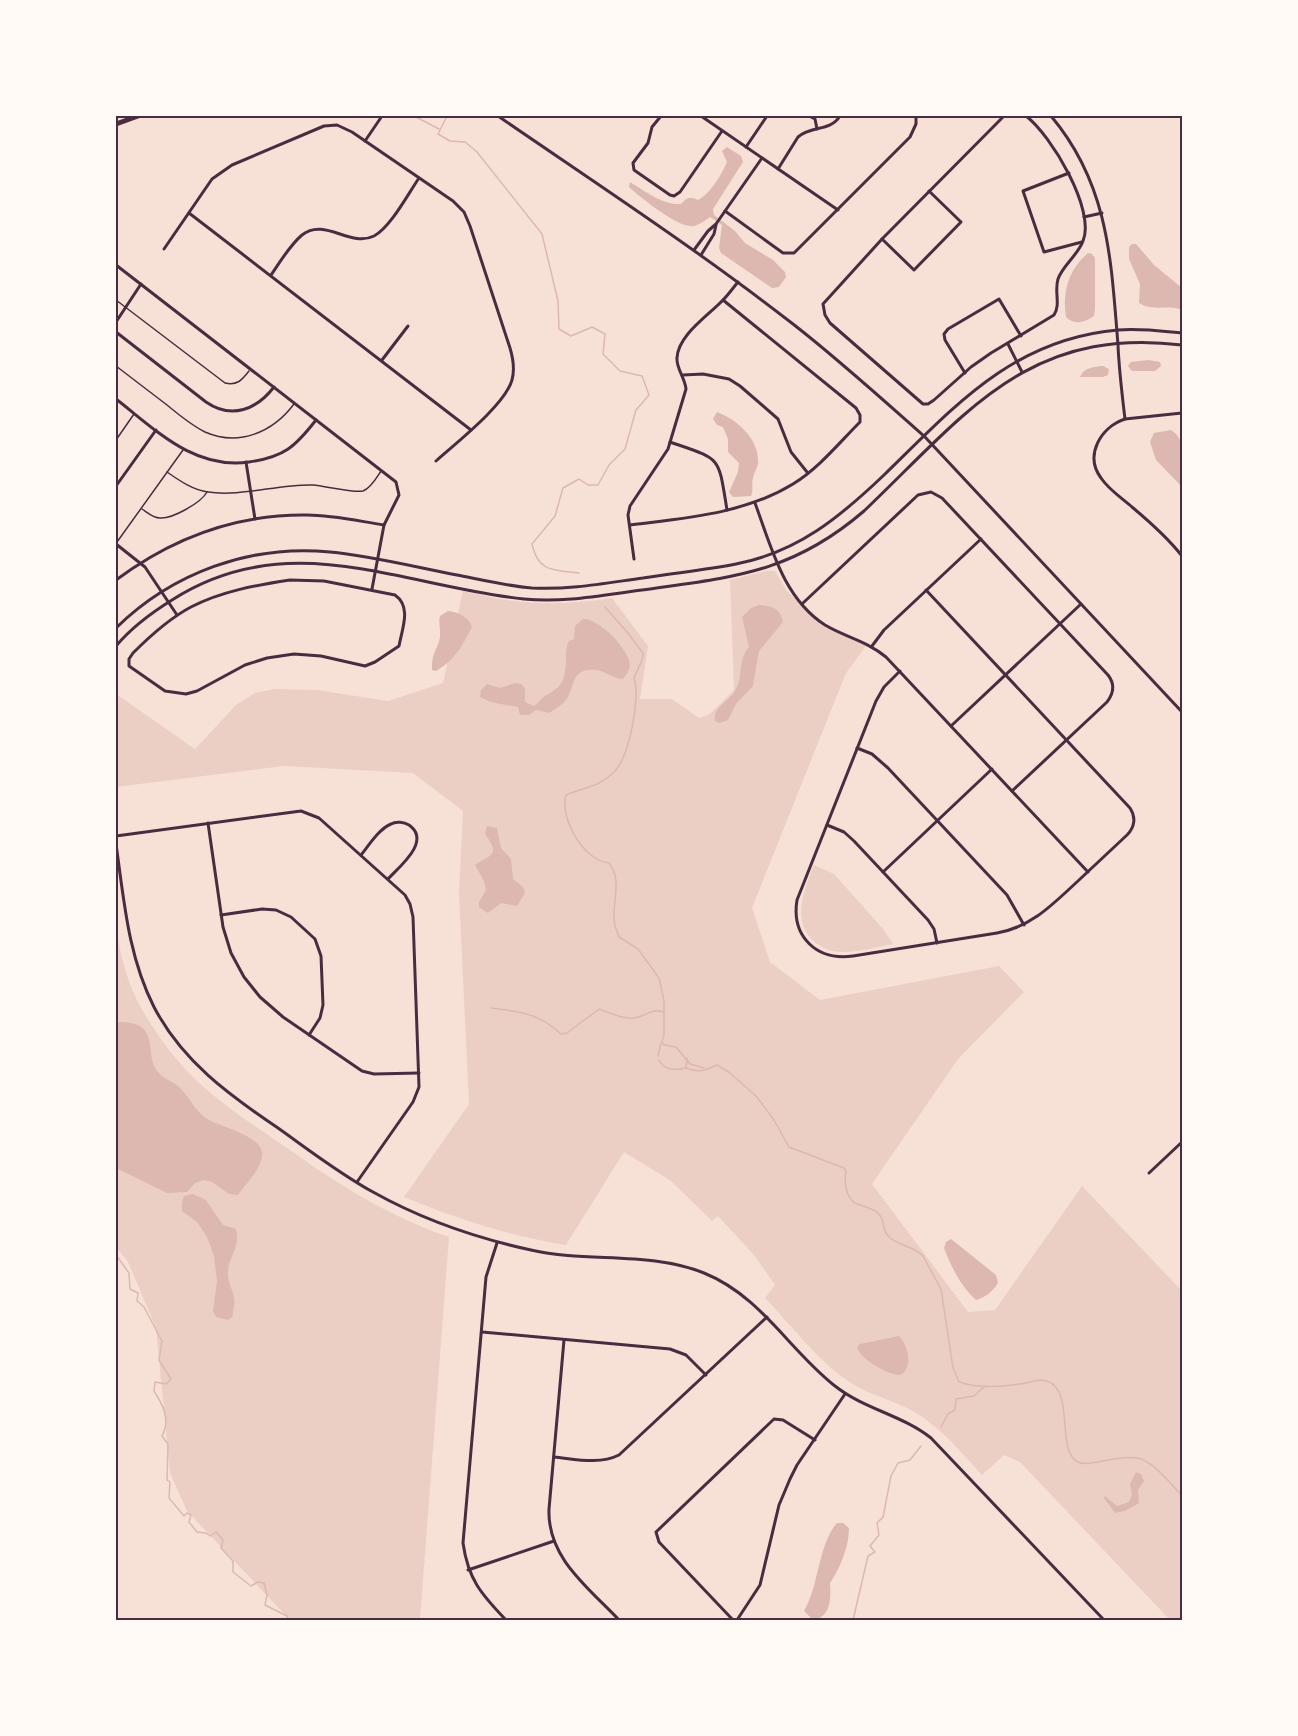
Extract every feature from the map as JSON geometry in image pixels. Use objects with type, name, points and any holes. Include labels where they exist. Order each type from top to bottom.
[{"type":"highway","points":[[116,124],[138,116]]},
{"type":"street","points":[[365,141],[382,116]]},
{"type":"street","points":[[498,116],[694,250],[823,348],[933,445],[1182,712]]},
{"type":"street","points":[[661,116],[652,128],[648,143],[633,163],[634,170],[674,196],[680,192],[722,130]]},
{"type":"street","points":[[701,116],[838,210]]},
{"type":"street","points":[[746,147],[767,116]]},
{"type":"street","points":[[810,116],[815,119],[817,129]]},
{"type":"street","points":[[778,169],[798,137],[808,130],[833,125],[840,116]]},
{"type":"street","points":[[725,211],[783,253],[791,254],[797,251],[910,137],[916,124],[916,116]]},
{"type":"street","points":[[1004,116],[882,238],[824,300],[825,315],[830,323],[923,404],[928,404],[964,372],[991,353],[1052,317],[1058,306],[1059,276],[1083,241],[1086,226],[1069,173],[1056,151],[1032,120],[1026,116]]},
{"type":"street","points":[[1051,116],[1072,144],[1085,167],[1102,213],[1109,254],[1125,419]]},
{"type":"street","points":[[164,249],[212,179],[232,165],[318,128],[337,125],[365,141],[453,201],[464,212],[470,226],[512,358],[512,380],[505,394],[471,430],[436,461]]},
{"type":"street","points":[[694,250],[716,224],[762,158]]},
{"type":"street","points":[[1069,173],[1023,191],[1044,252],[1083,241]]},
{"type":"street","points":[[271,275],[297,241],[307,232],[322,229],[363,239],[377,235],[419,178]]},
{"type":"street","points":[[882,238],[914,270],[961,222],[929,191]]},
{"type":"street","points":[[189,212],[471,430]]},
{"type":"street","points":[[1084,217],[1102,213]]},
{"type":"street","points":[[701,255],[714,234],[716,224]]},
{"type":"street","points":[[116,266],[396,482],[399,491],[398,499],[384,525],[372,590]]},
{"type":"street","points":[[634,559],[630,506],[668,449],[686,389],[676,361],[681,344],[738,282]]},
{"type":"street","points":[[116,322],[141,284]]},
{"type":"street","points":[[964,372],[945,340],[948,329],[999,299],[1021,336]]},
{"type":"street","points":[[630,525],[690,517],[755,502],[794,483],[808,473],[860,422],[860,415],[856,408],[723,300]]},
{"type":"street","points":[[381,361],[408,326]]},
{"type":"street","points":[[116,628],[162,592],[208,568],[265,553],[320,551],[506,584],[558,588],[740,563],[774,553],[812,535],[835,520],[979,385],[1017,361],[1057,343],[1086,335],[1136,329],[1182,333]]},
{"type":"street","points":[[116,332],[206,402],[217,408],[237,411],[254,406],[263,401],[274,387]]},
{"type":"street","points":[[116,646],[136,625],[168,602],[212,579],[266,565],[320,563],[504,596],[548,600],[586,598],[744,574],[778,564],[810,550],[844,528],[979,401],[1022,372],[1066,353],[1117,343],[1155,342],[1182,345]]},
{"type":"street","points":[[1008,344],[1022,372]]},
{"type":"street","points":[[682,375],[703,374],[729,379],[740,386],[778,418],[791,452],[808,473]]},
{"type":"street","points":[[116,399],[183,450],[226,464],[269,459],[284,453],[298,442],[316,420]]},
{"type":"street","points":[[1182,413],[1125,419],[1109,427],[1102,434],[1095,461],[1097,471],[1109,487],[1151,523],[1182,556]]},
{"type":"street","points":[[116,486],[156,430]]},
{"type":"street","points":[[670,442],[709,455],[716,462],[721,472],[728,510]]},
{"type":"street","points":[[246,462],[255,519]]},
{"type":"street","points":[[803,603],[922,493],[935,493],[942,498],[1108,675],[1113,686],[1113,693],[1107,702],[1012,791]]},
{"type":"street","points":[[755,502],[789,589],[826,626],[872,646],[900,671],[1088,872]]},
{"type":"street","points":[[116,580],[141,562],[179,542],[203,532],[255,519],[306,515],[333,516],[384,525]]},
{"type":"street","points":[[872,646],[884,630],[981,539]]},
{"type":"street","points":[[116,544],[141,562],[177,615]]},
{"type":"street","points":[[291,580],[324,581],[395,595],[403,602],[406,609],[399,646],[365,666],[321,656],[294,654],[267,658],[245,665],[197,691],[186,694],[165,691],[132,669],[128,663],[133,653],[177,615],[192,606],[228,592],[291,580]]},
{"type":"street","points":[[900,671],[884,687],[876,701],[799,895],[796,909],[799,927],[808,942],[822,953],[840,957],[1006,932],[1024,925],[1045,912],[1131,831],[1134,825],[1134,816],[1130,808],[926,590]]},
{"type":"street","points":[[951,726],[1081,604]]},
{"type":"street","points":[[857,748],[872,754],[883,762],[1011,900],[1024,925]]},
{"type":"street","points":[[883,872],[992,769]]},
{"type":"street","points":[[116,836],[295,810],[307,812],[319,818],[408,899],[413,917],[419,1087],[413,1102],[357,1182]]},
{"type":"street","points":[[361,855],[388,825],[400,822],[411,827],[416,837],[415,848],[388,879]]},
{"type":"street","points":[[208,823],[221,915],[231,953],[252,987],[271,1007],[362,1071],[374,1074],[419,1074]]},
{"type":"street","points":[[827,825],[849,837],[928,920],[934,929],[937,943]]},
{"type":"street","points":[[116,844],[127,923],[137,967],[166,1028],[195,1063],[219,1086],[357,1182],[411,1212],[453,1229],[497,1243],[560,1255],[656,1261],[681,1266],[733,1288],[767,1317],[819,1372],[845,1394],[902,1419],[931,1438],[1104,1620]]},
{"type":"street","points":[[221,915],[262,909],[276,910],[291,917],[315,939],[321,956],[323,1005],[320,1018],[309,1035]]},
{"type":"street","points":[[1149,1173],[1182,1142]]},
{"type":"street","points":[[1177,1147],[1181,1152]]},
{"type":"street","points":[[497,1243],[486,1277],[463,1543],[468,1570],[477,1588],[506,1620]]},
{"type":"street","points":[[554,1457],[597,1461],[619,1455],[767,1317]]},
{"type":"street","points":[[482,1332],[678,1351],[689,1357],[706,1375]]},
{"type":"street","points":[[564,1340],[549,1516],[559,1553],[569,1567],[619,1620]]},
{"type":"street","points":[[815,1440],[783,1420],[774,1419],[656,1532],[660,1542],[735,1620],[760,1585],[772,1530],[784,1493],[797,1465],[815,1440],[845,1394]]},
{"type":"street","points":[[468,1570],[554,1541]]},
{"type":"lane","points":[[116,300],[225,382],[232,384],[239,381],[250,369]]},
{"type":"lane","points":[[116,366],[189,423],[218,436],[233,437],[263,432],[284,418],[295,403]]},
{"type":"lane","points":[[116,440],[134,414]]},
{"type":"lane","points":[[116,544],[183,450]]},
{"type":"lane","points":[[167,472],[188,486],[207,492],[225,494],[312,485],[361,491],[368,489],[382,470]]},
{"type":"lane","points":[[141,508],[152,516],[164,518],[192,506],[204,498],[207,492]]},
{"type":"shaded area","points":[[727,147],[741,156],[743,162],[713,209],[714,215],[735,231],[745,243],[773,260],[785,272],[786,277],[779,287],[772,288],[721,253],[719,248],[722,225],[710,217],[700,224],[687,226],[660,211],[629,187],[630,182],[654,197],[674,204],[681,204],[689,198],[698,200],[711,189],[722,172],[727,162],[722,151]]},
{"type":"shaded area","points":[[1136,244],[1154,265],[1182,288],[1182,310],[1150,307],[1139,303],[1140,284],[1129,259],[1129,247]]},
{"type":"shaded area","points":[[1088,253],[1095,258],[1094,316],[1076,322],[1066,317],[1066,291],[1071,274]]},
{"type":"shaded area","points":[[1148,360],[1160,362],[1161,366],[1155,371],[1132,371],[1128,366],[1131,362]]},
{"type":"shaded area","points":[[1103,366],[1109,369],[1108,375],[1080,377],[1087,369]]},
{"type":"shaded area","points":[[717,412],[745,430],[754,444],[758,462],[752,481],[751,496],[733,497],[729,492],[738,472],[739,463],[728,452],[728,439],[723,427],[717,425],[713,419]]},
{"type":"shaded area","points":[[1171,430],[1177,435],[1183,448],[1182,487],[1156,460],[1150,442],[1154,433]]},
{"type":"shaded area","points":[[775,571],[787,591],[824,627],[866,646],[846,673],[752,908],[770,962],[820,1000],[999,966],[1024,992],[958,1059],[872,1184],[968,1312],[995,1310],[1082,1186],[1182,1291],[1182,1620],[1170,1620],[1020,1462],[1004,1455],[982,1475],[928,1421],[907,1408],[860,1388],[835,1371],[765,1298],[775,1285],[754,1255],[718,1216],[712,1221],[671,1181],[624,1152],[566,1245],[484,1226],[404,1197],[469,1104],[459,894],[463,811],[413,773],[284,766],[116,787],[116,694],[195,749],[236,705],[255,693],[275,689],[317,690],[388,701],[443,683],[463,591],[508,600],[539,603],[612,598],[648,646],[640,699],[672,699],[699,718],[710,714],[734,690],[730,580]]},
{"type":"shaded area","points":[[759,605],[775,609],[783,622],[759,651],[753,686],[736,704],[728,720],[719,723],[715,721],[716,712],[738,686],[743,657],[749,647],[742,617],[751,608]]},
{"type":"shaded area","points":[[448,611],[463,616],[472,627],[457,652],[436,671],[432,670],[432,664],[439,640],[439,619]]},
{"type":"shaded area","points":[[583,619],[590,620],[605,629],[625,652],[630,666],[623,679],[596,670],[582,672],[578,674],[566,700],[549,713],[536,710],[529,715],[520,715],[518,707],[480,697],[481,690],[487,684],[500,688],[515,683],[521,684],[525,689],[525,702],[536,705],[562,682],[568,643],[574,639],[575,626]]},
{"type":"shaded area","points":[[487,826],[497,828],[501,848],[511,859],[513,879],[523,887],[525,893],[517,906],[501,903],[488,913],[479,907],[479,902],[486,890],[475,865],[493,851],[485,834]]},
{"type":"shaded area","points":[[814,865],[834,874],[884,930],[893,944],[842,952],[822,947],[808,935],[801,916],[803,896]]},
{"type":"shaded area","points":[[116,926],[123,963],[141,1008],[176,1058],[194,1078],[242,1117],[349,1189],[387,1211],[449,1237],[420,1620],[290,1620],[187,1511],[170,1473],[156,1328],[128,1262],[116,1247]]},
{"type":"shaded area","points":[[119,1022],[133,1023],[142,1028],[150,1041],[154,1066],[159,1073],[185,1093],[201,1114],[209,1120],[248,1137],[260,1146],[262,1158],[260,1163],[254,1175],[238,1195],[229,1194],[212,1182],[204,1180],[195,1183],[187,1192],[167,1193],[116,1168],[116,1026]]},
{"type":"shaded area","points":[[193,1194],[206,1200],[223,1225],[236,1229],[237,1242],[228,1269],[235,1302],[233,1316],[228,1320],[216,1317],[213,1311],[217,1281],[214,1256],[207,1237],[197,1222],[182,1211],[184,1196]]},
{"type":"shaded area","points":[[951,1239],[996,1275],[998,1283],[986,1295],[976,1300],[961,1283],[944,1248],[946,1242]]},
{"type":"shaded area","points":[[899,1336],[908,1356],[907,1367],[900,1375],[874,1365],[863,1356],[857,1347],[860,1344]]},
{"type":"shaded area","points":[[1136,1472],[1141,1474],[1144,1481],[1138,1490],[1139,1503],[1125,1511],[1115,1513],[1104,1498],[1105,1496],[1117,1506],[1129,1502],[1132,1495],[1130,1484]]},
{"type":"shaded area","points":[[837,1523],[843,1523],[849,1528],[846,1550],[830,1583],[830,1601],[827,1611],[813,1620],[804,1611],[813,1590],[826,1543]]},
{"type":"waterway","points":[[414,116],[439,129]]},
{"type":"waterway","points":[[447,116],[438,134],[450,141],[465,142],[477,152],[542,234],[558,301],[559,329],[571,336],[592,327],[605,334],[603,354],[620,371],[642,376],[649,395],[636,410],[625,449],[609,465],[598,485],[588,485],[579,479],[563,488],[555,516],[532,544],[538,560],[543,565],[555,570],[579,573]]},
{"type":"waterway","points":[[605,607],[643,653],[634,678],[635,713],[629,742],[619,766],[602,782],[566,795],[566,815],[583,847],[591,855],[609,863],[613,869],[616,883],[614,921],[619,937],[638,949],[659,978],[664,1001],[662,1042],[664,1045],[676,1047],[690,1064],[704,1068]]},
{"type":"waterway","points":[[491,1008],[529,1015],[545,1022],[561,1034],[567,1033],[599,1009],[629,1018],[654,1011],[663,1012]]},
{"type":"waterway","points":[[658,1056],[661,1043]]},
{"type":"waterway","points":[[687,1058],[686,1068],[702,1071],[717,1065],[730,1073],[757,1097],[774,1120],[789,1147],[844,1168],[846,1171],[845,1184],[850,1199],[877,1212],[889,1237],[923,1256],[941,1289],[953,1368],[959,1382],[1005,1386],[1038,1380],[1047,1381],[1056,1388],[1061,1398],[1068,1447],[1073,1459],[1083,1463],[1125,1458],[1141,1459],[1158,1470],[1182,1495]]},
{"type":"waterway","points":[[659,1060],[667,1068],[686,1068]]},
{"type":"waterway","points":[[116,1255],[129,1273],[130,1289],[138,1293],[137,1301],[144,1307],[162,1341],[159,1360],[171,1379],[166,1384],[155,1382],[154,1391],[166,1418],[162,1436],[168,1444],[169,1498],[184,1516],[187,1513],[191,1515],[189,1522],[197,1532],[210,1536],[216,1532],[223,1540],[221,1548],[233,1561],[233,1572],[251,1586],[258,1582],[264,1583],[267,1595],[265,1605],[287,1616],[287,1620]]},
{"type":"waterway","points":[[941,1427],[948,1414],[955,1410],[956,1399],[974,1396],[985,1386]]},
{"type":"waterway","points":[[853,1620],[868,1556],[875,1552],[870,1546],[879,1535],[877,1523],[883,1517],[891,1476],[898,1463],[910,1460],[921,1446]]}]
